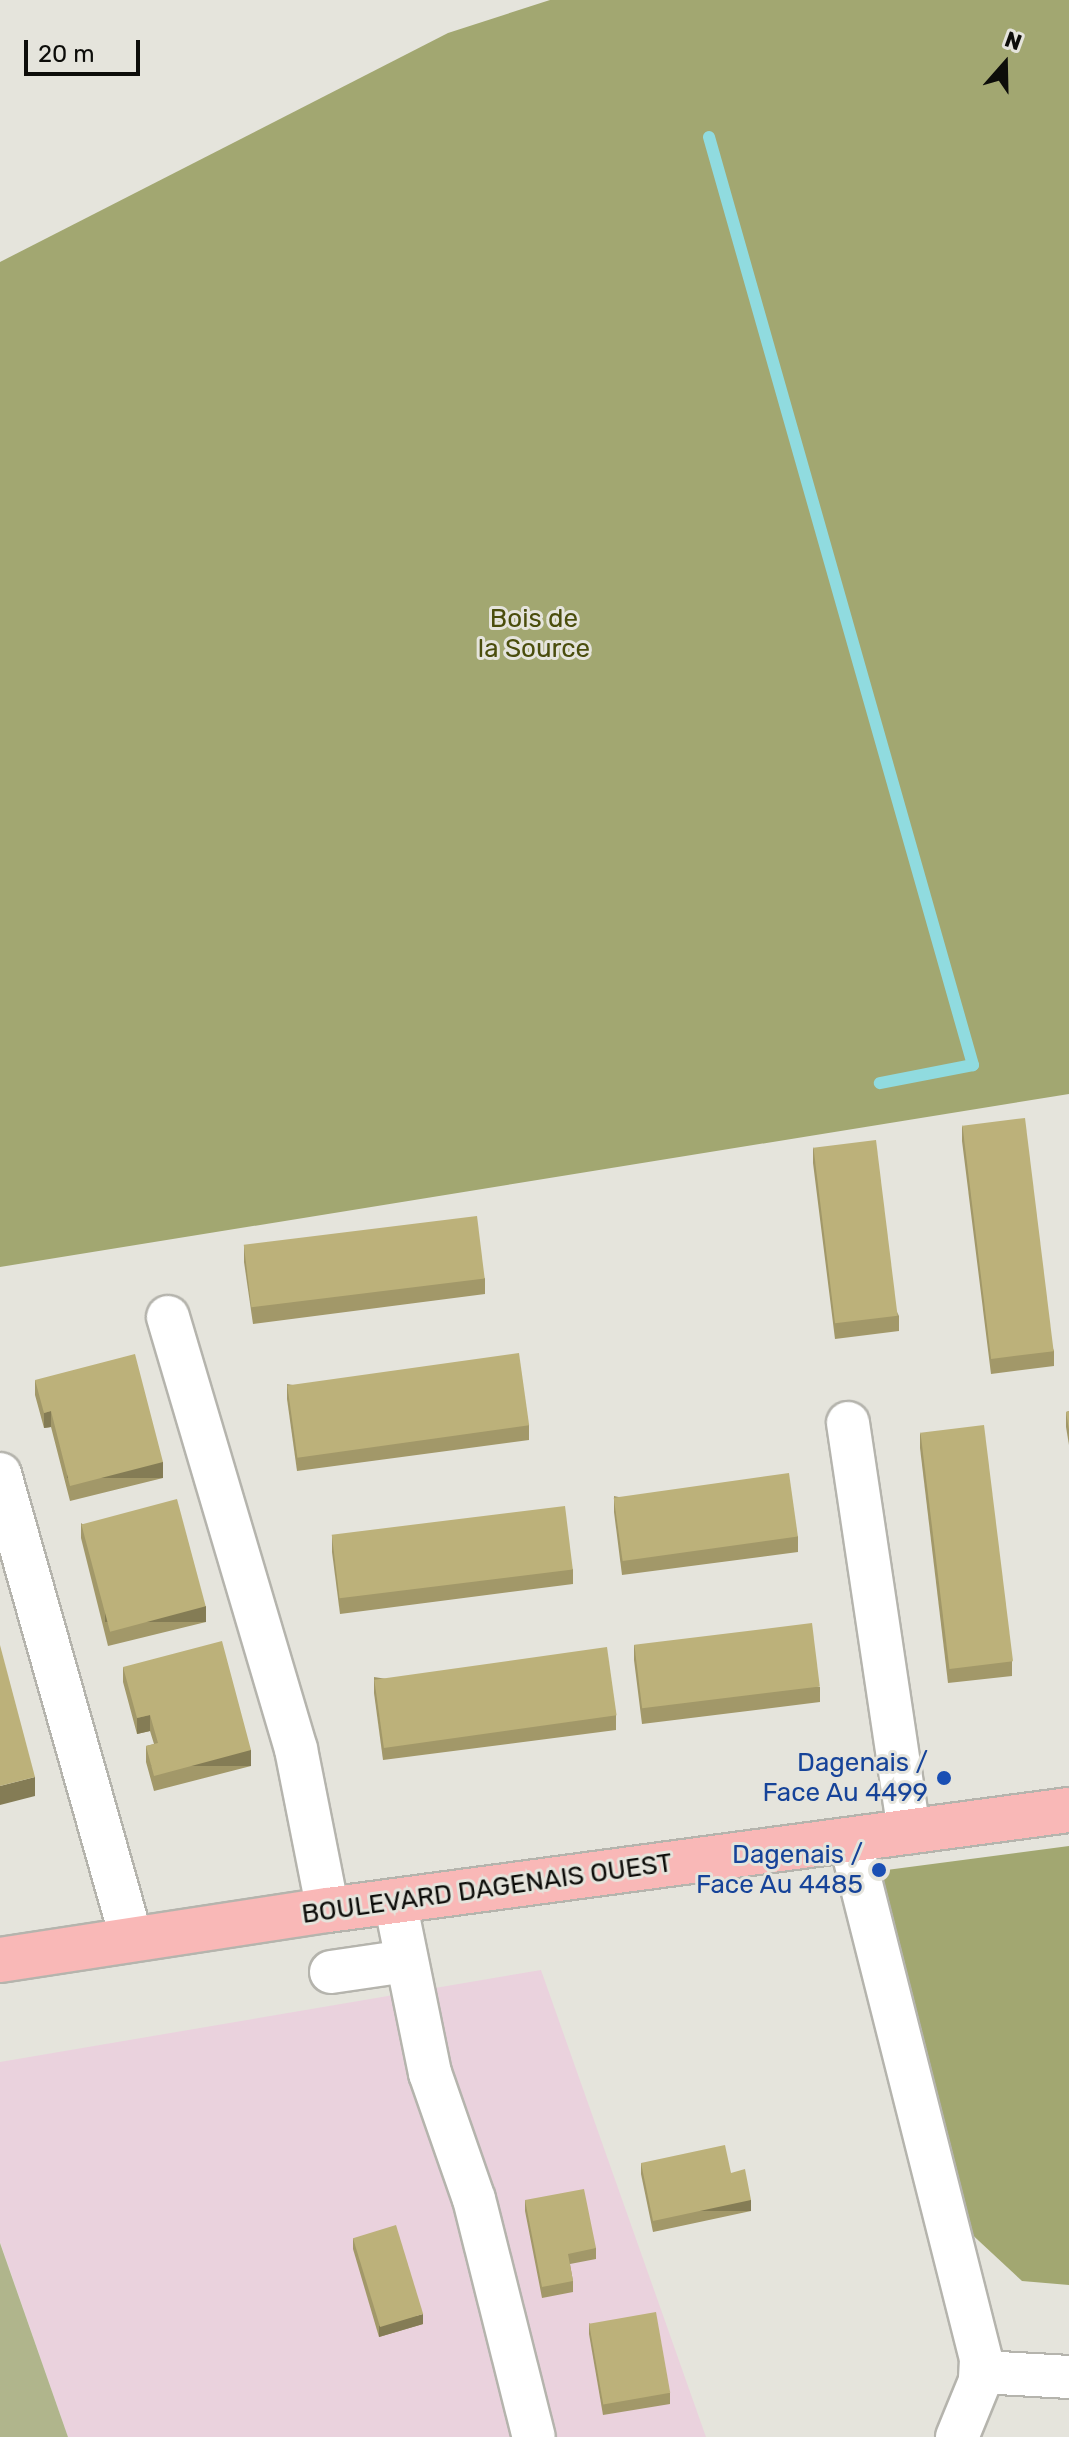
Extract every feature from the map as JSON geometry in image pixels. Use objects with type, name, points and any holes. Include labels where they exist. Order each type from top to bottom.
[{"type":"main road","name":"BOULEVARD DAGENAIS OUEST","points":[[0,1960],[328,1910],[1069,1810]]},
{"type":"lane","points":[[168,1317],[296,1749],[328,1910]]},
{"type":"lane","points":[[848,1423],[909,1832]]},
{"type":"lane","points":[[0,1474],[132,1940]]},
{"type":"lane","points":[[850,1840],[982,2372],[957,2437]]},
{"type":"lane","points":[[395,1901],[430,2073],[474,2199],[534,2437]]},
{"type":"lane","points":[[331,1972],[406,1961]]},
{"type":"lane","points":[[982,2372],[1069,2377]]},
{"type":"shaded area","points":[[541,1970],[706,2437],[68,2437],[0,2242],[0,2062]]},
{"type":"green space","name":"Bois de la Source","points":[[550,0],[1069,0],[1069,1094],[0,1267],[0,262],[448,33]]},
{"type":"green space","points":[[1069,1846],[1069,2285],[1022,2281],[951,2215],[879,1871]]},
{"type":"green space","points":[[0,2243],[68,2437],[0,2437]]},
{"type":"building","points":[[1025,1118],[1054,1351],[991,1359],[962,1126]]},
{"type":"building","points":[[876,1140],[898,1316],[835,1323],[813,1148]]},
{"type":"building","points":[[477,1216],[485,1279],[251,1307],[244,1245]]},
{"type":"building","points":[[519,1353],[529,1425],[297,1458],[287,1386]]},
{"type":"building","points":[[135,1354],[163,1462],[70,1486],[51,1411],[44,1413],[35,1380]]},
{"type":"building","points":[[984,1425],[1013,1661],[949,1669],[920,1433]]},
{"type":"building","points":[[789,1473],[798,1536],[623,1561],[614,1498]]},
{"type":"building","points":[[177,1499],[206,1606],[110,1632],[81,1525]]},
{"type":"building","points":[[565,1506],[573,1570],[340,1598],[332,1535]]},
{"type":"building","points":[[812,1623],[820,1687],[642,1708],[634,1645]]},
{"type":"building","points":[[222,1641],[251,1750],[154,1776],[146,1746],[158,1743],[150,1715],[137,1718],[123,1667]]},
{"type":"building","points":[[0,1645],[35,1777],[0,1786]]},
{"type":"building","points":[[607,1647],[617,1715],[384,1748],[374,1680]]},
{"type":"building","points":[[725,2145],[731,2173],[745,2169],[751,2200],[653,2221],[641,2163]]},
{"type":"building","points":[[584,2189],[596,2248],[568,2254],[573,2281],[542,2287],[525,2200]]},
{"type":"building","points":[[396,2225],[423,2314],[380,2327],[353,2238]]},
{"type":"building","points":[[656,2312],[670,2393],[603,2405],[589,2324]]},
{"type":"waterway","points":[[709,137],[973,1065],[880,1083]]},
{"type":"place","name":"Dagenais / Face Au 4499","points":[[944,1778]]},
{"type":"place","name":"Dagenais / Face Au 4485","points":[[879,1870]]}]
